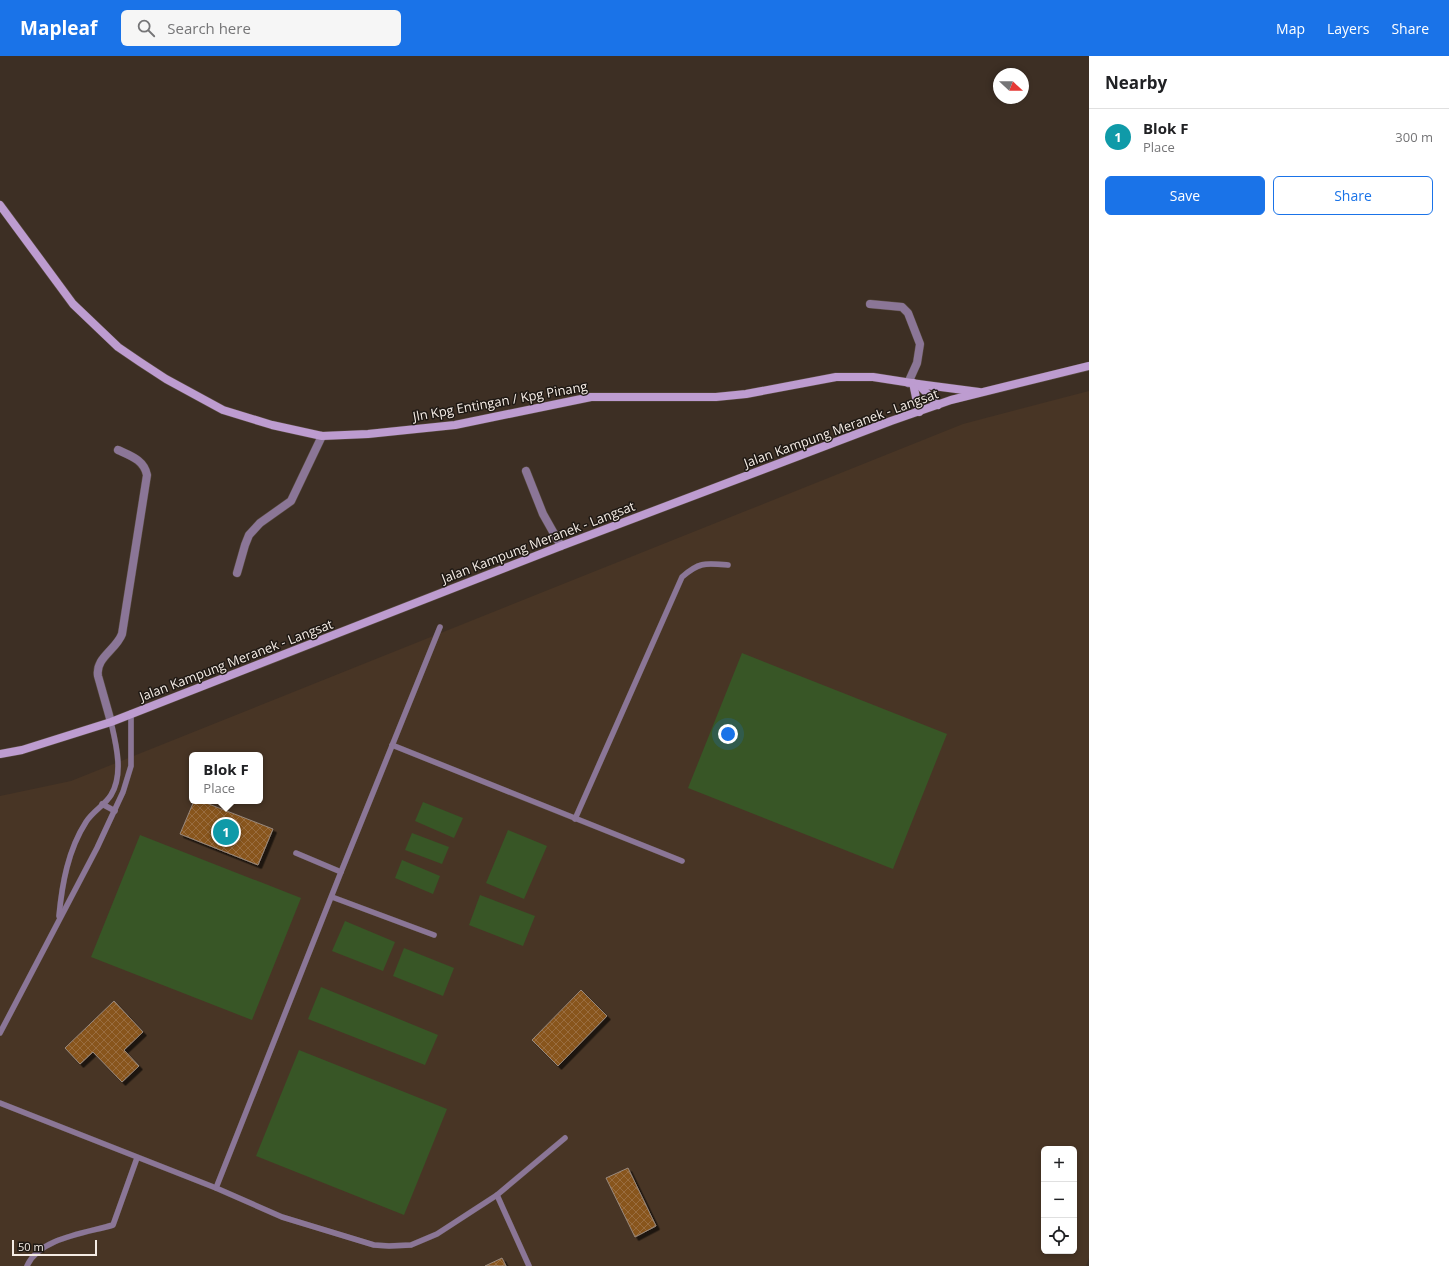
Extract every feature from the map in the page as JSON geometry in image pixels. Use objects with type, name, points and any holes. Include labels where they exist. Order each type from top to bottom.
[{"type":"main road","name":"Jln Kpg Entingan / Kpg Pinang","points":[[0,205],[73,304],[129,355],[166,379],[222,410],[272,425],[322,436],[368,434],[455,424],[591,397],[716,397],[746,394],[836,377],[873,377],[983,392]]},
{"type":"main road","name":"Jalan Kampung Meranek - Langsat","points":[[0,754],[22,750],[111,722],[561,546],[938,405],[983,392],[1089,366]]},
{"type":"main road","points":[[913,383],[938,405]]},
{"type":"main road","points":[[913,383],[919,412]]},
{"type":"street","points":[[870,304],[902,307],[908,312],[920,344],[913,383]]},
{"type":"street","points":[[237,573],[249,535],[260,523],[290,501],[322,436]]},
{"type":"street","points":[[111,722],[98,676],[98,669],[103,659],[119,641],[122,634],[147,475],[143,464],[118,450]]},
{"type":"street","points":[[526,472],[543,514],[561,546]]},
{"type":"lane","points":[[575,819],[682,577],[693,568],[702,564],[728,565]]},
{"type":"lane","points":[[216,1188],[440,627]]},
{"type":"lane","points":[[0,1033],[97,848],[123,792],[131,766],[132,714]]},
{"type":"lane","points":[[59,918],[62,884],[76,841],[86,822],[110,796],[117,777],[116,747],[111,722]]},
{"type":"lane","points":[[392,745],[682,862]]},
{"type":"lane","points":[[102,804],[115,811]]},
{"type":"lane","points":[[296,853],[341,872]]},
{"type":"lane","points":[[332,897],[434,935]]},
{"type":"lane","points":[[0,1103],[216,1188],[282,1217],[374,1245],[389,1246],[411,1245],[437,1234],[496,1195],[565,1138]]},
{"type":"lane","points":[[27,1266],[30,1258],[48,1244],[113,1225],[137,1158]]},
{"type":"lane","points":[[496,1195],[529,1266]]},
{"type":"shaded area","points":[[1089,391],[1089,1258],[1086,1266],[0,1266],[0,796],[71,781],[963,424]]},
{"type":"green space","points":[[742,653],[947,734],[893,869],[688,788]]},
{"type":"green space","points":[[423,802],[463,818],[454,838],[415,821]]},
{"type":"green space","points":[[508,830],[547,846],[524,899],[486,883]]},
{"type":"green space","points":[[412,833],[449,847],[442,864],[405,850]]},
{"type":"green space","points":[[140,835],[301,898],[252,1020],[91,957]]},
{"type":"green space","points":[[402,860],[440,876],[433,894],[395,878]]},
{"type":"green space","points":[[480,895],[535,916],[523,946],[469,925]]},
{"type":"green space","points":[[345,921],[395,942],[383,971],[332,951]]},
{"type":"green space","points":[[404,948],[454,968],[443,996],[393,976]]},
{"type":"green space","points":[[321,987],[438,1035],[425,1065],[308,1019]]},
{"type":"green space","points":[[299,1050],[447,1109],[404,1215],[256,1156]]},
{"type":"building","points":[[193,804],[209,804],[273,829],[258,865],[180,834]]},
{"type":"building","points":[[581,990],[607,1016],[558,1066],[532,1040]]},
{"type":"building","points":[[114,1001],[143,1032],[124,1050],[139,1066],[122,1082],[93,1052],[80,1064],[65,1048]]},
{"type":"building","points":[[628,1168],[656,1226],[635,1237],[606,1178]]},
{"type":"building","points":[[502,1258],[506,1266],[485,1266]]},
{"type":"place","name":"Blok F","points":[[226,832]]}]
